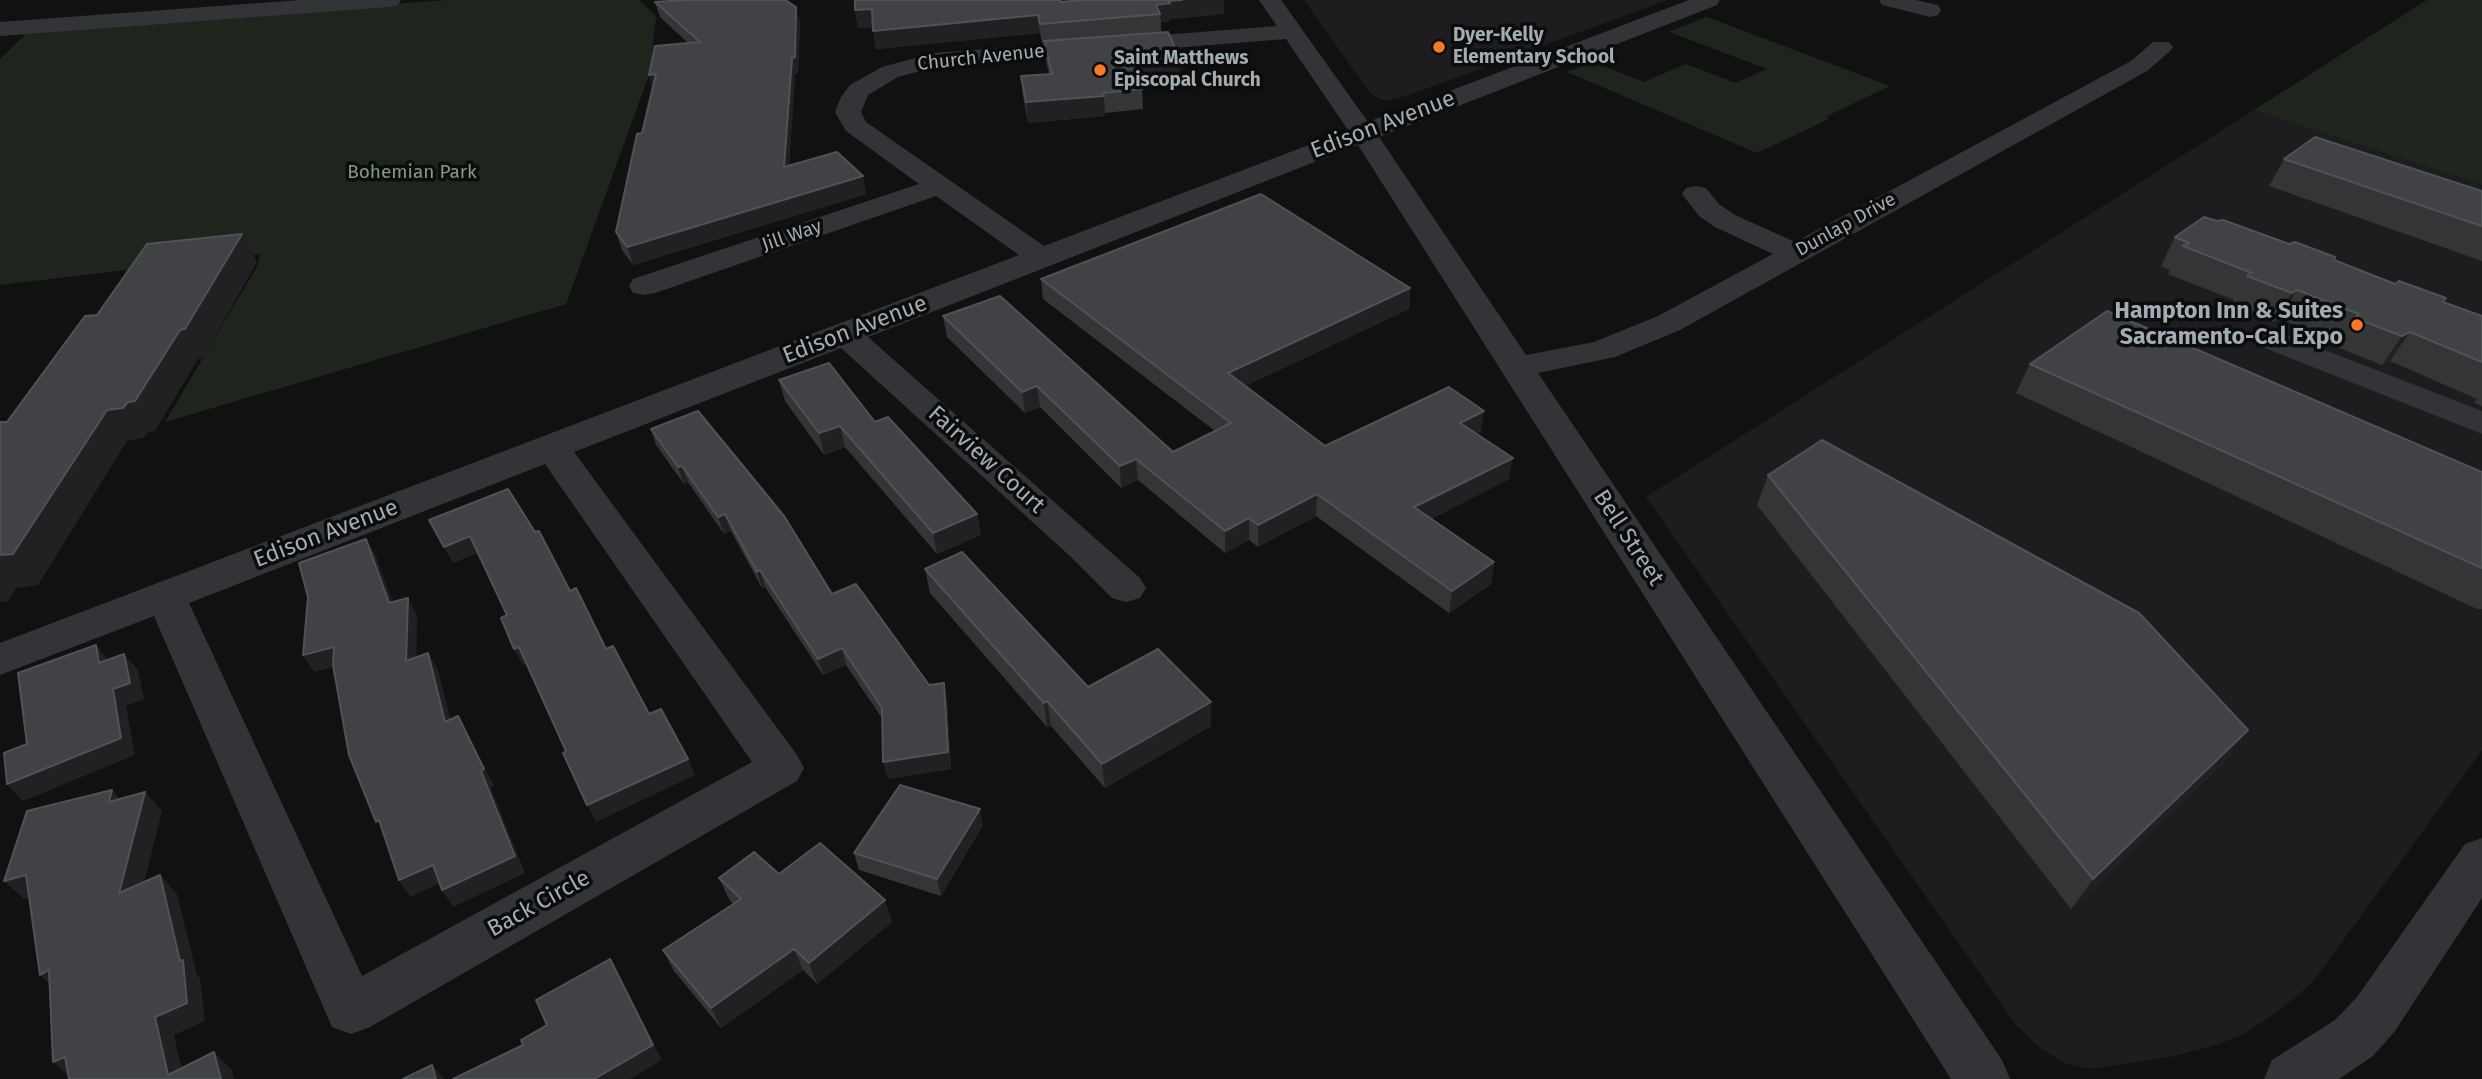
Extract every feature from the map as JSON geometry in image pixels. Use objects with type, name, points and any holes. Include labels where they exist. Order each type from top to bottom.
[{"type":"street","points":[[3,32],[390,0]]},
{"type":"street","name":"Bell Street","points":[[1270,0],[1363,133],[1982,1079]]},
{"type":"street","name":"Edison Avenue","points":[[0,660],[1709,0]]},
{"type":"street","points":[[1890,0],[1930,10]]},
{"type":"street","points":[[3,32],[33,7]]},
{"type":"street","name":"Church Avenue","points":[[1040,257],[855,126],[850,119],[850,105],[859,90],[868,83],[904,67],[951,58],[1291,32]]},
{"type":"street","name":"Dunlap Drive","points":[[1516,367],[1576,358],[1637,338],[2139,66],[2161,47]]},
{"type":"street","name":"Jill Way","points":[[644,286],[940,186]]},
{"type":"street","points":[[1696,194],[1709,210],[1725,221],[1795,253]]},
{"type":"street","name":"Fairview Court","points":[[845,334],[1085,548],[1126,589]]},
{"type":"street","points":[[2276,341],[2482,423]]},
{"type":"street","name":"Back Circle","points":[[165,595],[351,1010],[781,768],[552,448]]},
{"type":"street","points":[[2292,1079],[2354,1038],[2376,1014],[2482,858]]},
{"type":"shaded area","name":"Dyer-Kelly Elementary School","points":[[1304,0],[1667,0],[1406,96],[1381,100],[1370,93]]},
{"type":"shaded area","points":[[2254,110],[2482,185],[2482,750],[2312,983],[2280,1010],[2244,1034],[2213,1046],[2170,1057],[2090,1069],[2067,1064],[2041,1049],[2016,1025],[1646,497]]},
{"type":"green space","name":"Bohemian Park","points":[[445,0],[639,0],[656,16],[650,72],[566,304],[165,422],[258,265],[260,254],[0,285],[0,59],[27,33]]},
{"type":"green space","points":[[2427,0],[2482,0],[2482,185],[2254,110]]},
{"type":"green space","points":[[1706,17],[1890,86],[1757,153],[1567,72],[1593,62],[1644,82],[1686,64],[1736,83],[1767,69],[1669,32]]},
{"type":"building","points":[[785,0],[796,7],[795,57],[792,58],[784,167],[837,152],[863,176],[627,247],[616,232],[637,134],[642,133],[656,74],[649,75],[655,46],[700,42],[655,2]]},
{"type":"building","points":[[855,0],[1182,0],[1156,5],[1160,14],[1040,24],[1038,15],[873,31],[872,9],[855,10]]},
{"type":"building","points":[[1168,32],[1179,57],[1132,61],[1142,89],[1103,93],[1104,96],[1026,102],[1021,76],[1052,74],[1044,41]]},
{"type":"building","points":[[2315,137],[2482,191],[2482,226],[2284,159]]},
{"type":"building","points":[[1261,194],[1410,288],[1228,373],[1325,446],[1449,387],[1484,411],[1460,423],[1513,458],[1414,507],[1494,562],[1452,591],[1317,494],[1258,525],[1249,518],[1225,531],[1136,459],[1120,466],[1037,386],[1022,392],[943,316],[1000,296],[1173,452],[1231,423],[1041,279]]},
{"type":"building","points":[[2204,217],[2223,220],[2289,244],[2295,242],[2395,284],[2399,281],[2446,298],[2443,302],[2482,316],[2482,362],[2410,332],[2402,336],[2355,318],[2359,314],[2297,290],[2292,293],[2247,276],[2252,273],[2183,246],[2189,243],[2175,237]]},
{"type":"building","points":[[242,234],[185,329],[180,330],[135,401],[128,402],[123,408],[107,410],[13,554],[0,555],[0,422],[7,422],[85,316],[97,315],[147,244]]},
{"type":"building","points":[[2107,311],[2482,472],[2482,568],[2030,364]]},
{"type":"building","points":[[829,363],[875,422],[888,417],[977,514],[933,533],[840,426],[819,433],[779,380]]},
{"type":"building","points":[[698,411],[784,516],[832,594],[856,584],[929,685],[944,683],[948,752],[883,762],[882,708],[842,648],[818,659],[760,570],[757,572],[725,514],[718,517],[682,466],[678,467],[651,429]]},
{"type":"building","points":[[1822,440],[2139,613],[2248,730],[2093,879],[1768,475]]},
{"type":"building","points":[[508,489],[535,532],[539,531],[570,591],[576,588],[606,649],[613,646],[649,714],[661,709],[688,759],[587,805],[519,647],[514,649],[501,618],[507,615],[470,536],[444,547],[429,520]]},
{"type":"building","points":[[366,539],[389,603],[408,598],[406,661],[428,653],[445,722],[458,716],[484,769],[481,771],[515,856],[442,890],[433,865],[399,880],[379,820],[376,822],[349,755],[333,665],[334,647],[303,655],[308,597],[299,563]]},
{"type":"building","points":[[962,552],[1088,687],[1158,649],[1211,702],[1102,764],[925,569]]},
{"type":"building","points":[[96,645],[99,663],[124,654],[130,683],[113,689],[121,738],[7,784],[4,753],[27,744],[18,673]]},
{"type":"building","points":[[900,785],[980,809],[937,879],[854,853]]},
{"type":"building","points":[[112,790],[109,802],[145,792],[119,893],[160,875],[180,961],[183,960],[187,1003],[155,1017],[168,1075],[214,1052],[221,1079],[69,1079],[65,1057],[53,1062],[49,970],[40,975],[26,875],[4,881],[27,811]]},
{"type":"building","points":[[820,843],[885,900],[809,963],[794,949],[711,1008],[663,950],[741,899],[719,878],[754,852],[779,874]]},
{"type":"building","points":[[610,959],[653,1045],[594,1079],[453,1079],[523,1045],[521,1040],[547,1025],[536,1000]]},
{"type":"building","points":[[432,1065],[436,1079],[403,1079]]},
{"type":"place","name":"Dyer-Kelly Elementary School","points":[[1439,47]]},
{"type":"place","name":"Saint Matthews Episcopal Church","points":[[1100,70]]},
{"type":"place","name":"Hampton Inn & Suites Sacramento-Cal Expo","points":[[2357,325]]}]
